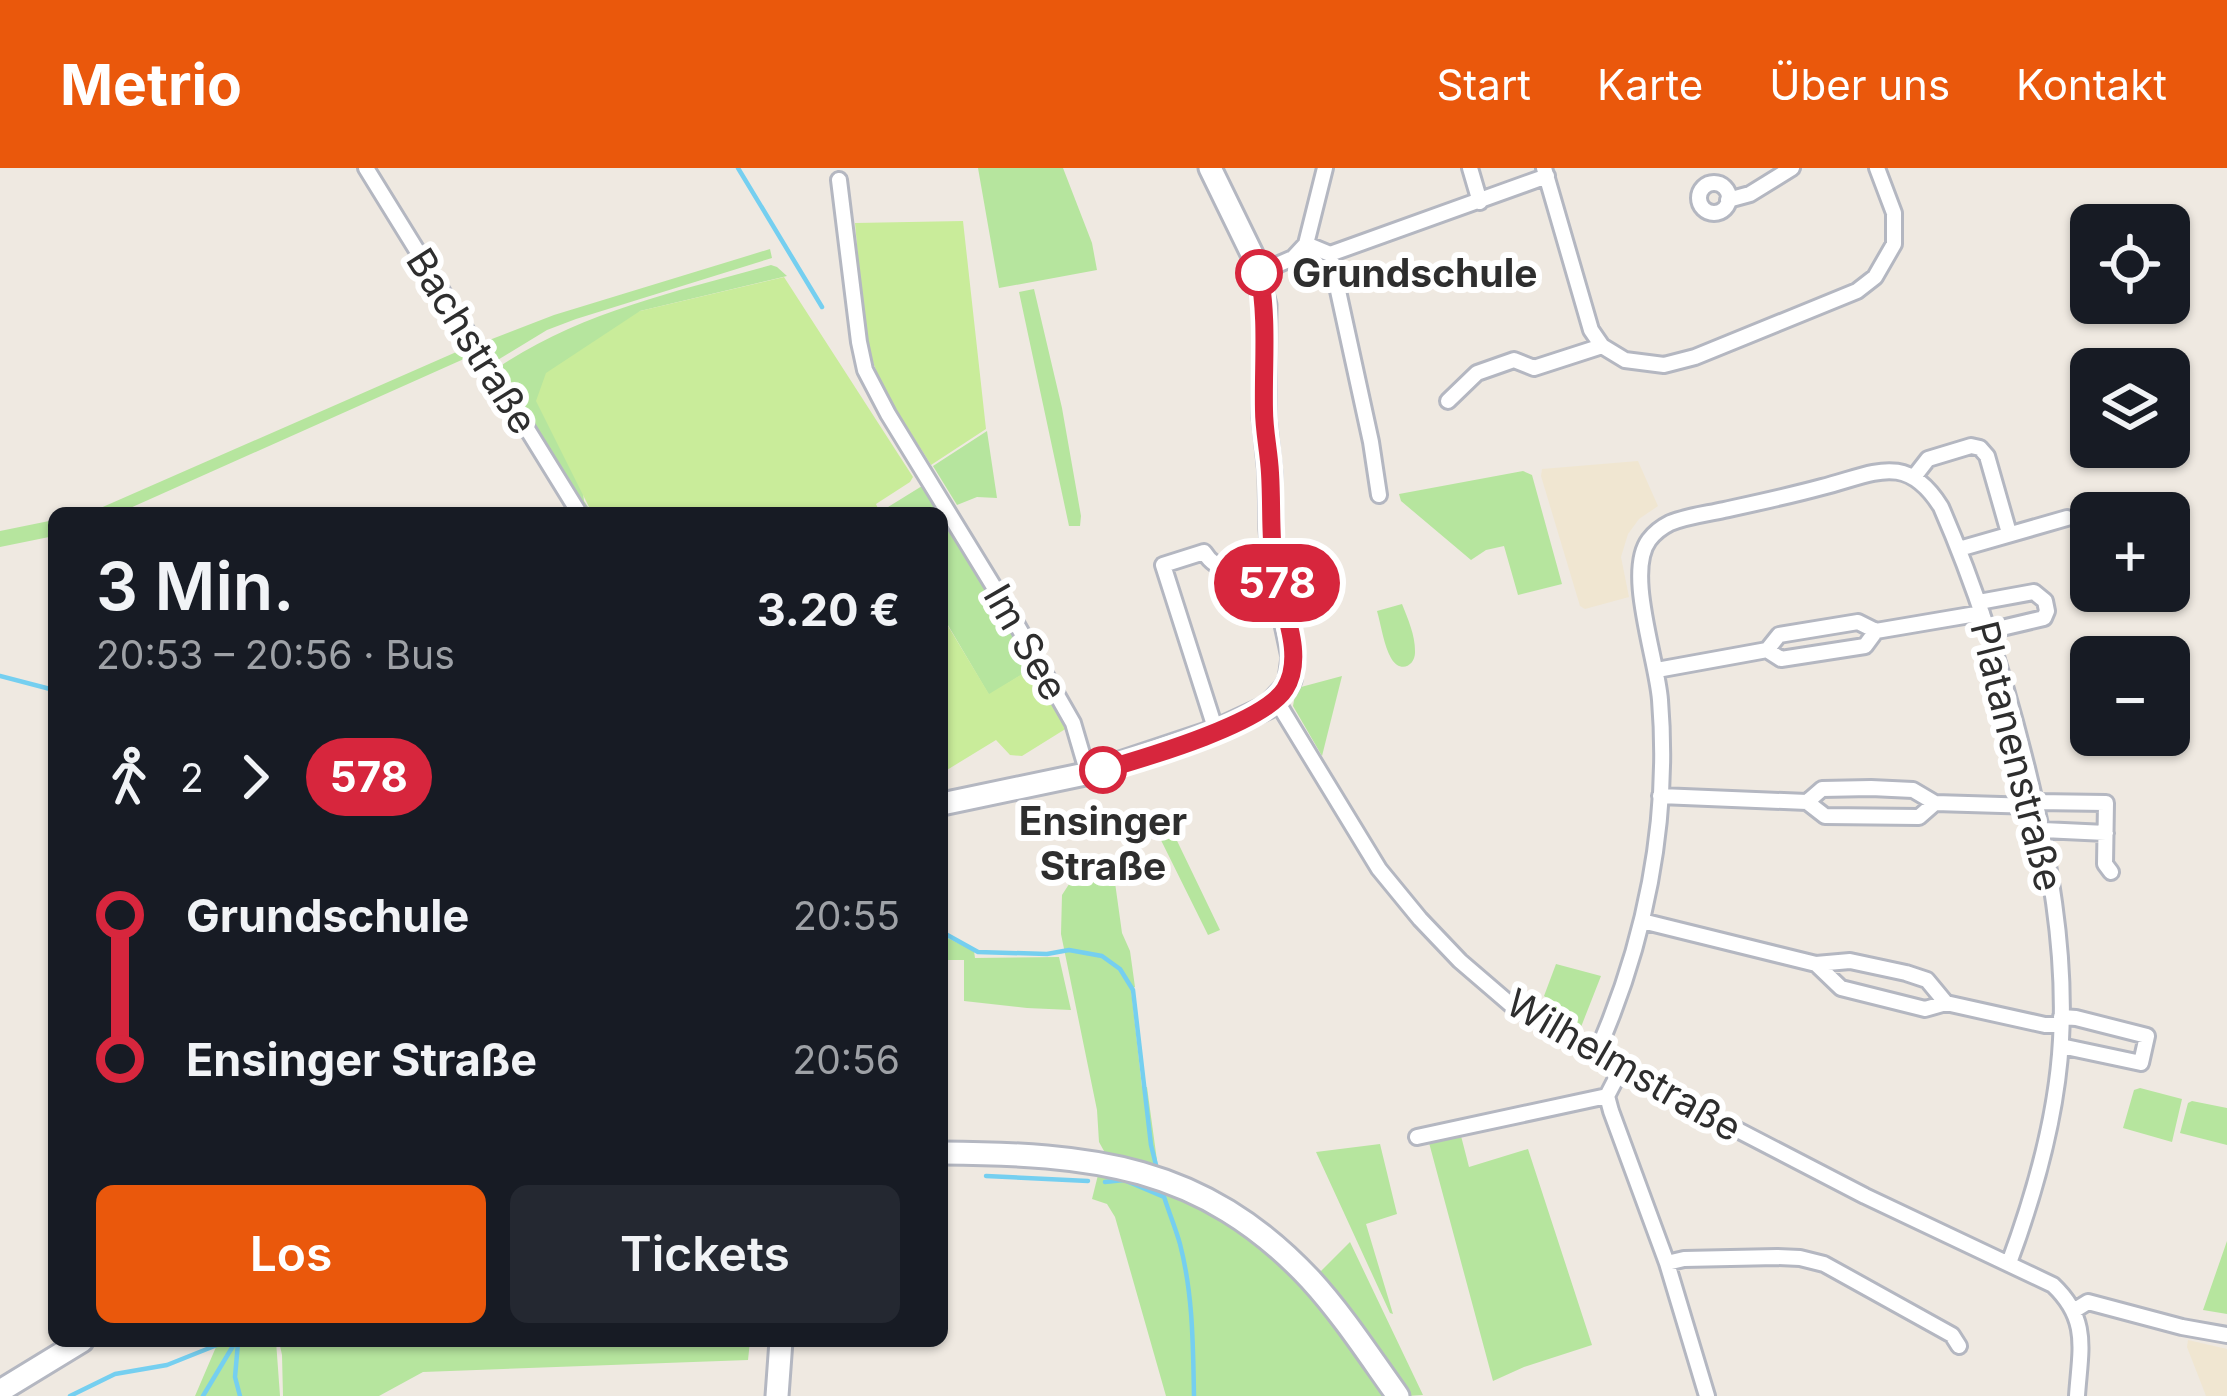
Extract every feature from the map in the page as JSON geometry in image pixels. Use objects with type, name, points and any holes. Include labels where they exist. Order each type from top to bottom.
[{"type":"main road","points":[[948,803],[1088,774],[1216,731],[1276,700],[1289,680],[1293,657],[1274,568],[1264,417],[1265,305],[1258,273],[1210,168]]},
{"type":"main road","points":[[948,1153],[1069,1158],[1114,1165],[1160,1179],[1227,1211],[1291,1260],[1398,1396]]},
{"type":"main road","points":[[0,1391],[72,1347]]},
{"type":"main road","points":[[777,1396],[781,1347]]},
{"type":"street","name":"Bachstraße","points":[[366,168],[575,507]]},
{"type":"street","points":[[1258,273],[1293,259],[1306,244],[1325,168]]},
{"type":"street","points":[[1470,168],[1480,202]]},
{"type":"street","points":[[1728,200],[1750,194],[1792,168]]},
{"type":"street","points":[[1306,244],[1330,254],[1480,202],[1546,172],[1591,330],[1602,346],[1625,361],[1664,364],[1696,357],[1857,291],[1875,277],[1894,244],[1896,228],[1877,168]]},
{"type":"street","name":"Im See","points":[[838,180],[865,370],[945,507]]},
{"type":"street","points":[[1330,254],[1379,495]]},
{"type":"street","points":[[1448,401],[1477,374],[1514,360],[1534,368],[1602,346]]},
{"type":"street","points":[[1595,1056],[1625,980],[1655,852],[1662,733],[1657,670],[1639,567],[1645,547],[1676,520],[1892,469],[1914,477],[1928,460],[1971,446],[1988,456],[2008,533]]},
{"type":"street","name":"Platanenstraße","points":[[1914,477],[1931,491],[1959,549],[1989,631],[2043,830],[2059,934],[2062,1021],[2057,1082],[2041,1162],[2008,1263]]},
{"type":"street","name":"Im See","points":[[948,512],[1073,723],[1088,774]]},
{"type":"street","points":[[1959,549],[2067,518]]},
{"type":"street","points":[[1216,731],[1163,566],[1204,552],[1223,570],[1274,568]]},
{"type":"street","points":[[1657,670],[1767,650],[1779,635],[1800,631],[1858,622],[1876,631],[2034,592],[2045,601],[2044,618],[1989,631]]},
{"type":"street","points":[[1767,650],[1781,659],[1865,646],[1876,631]]},
{"type":"street","name":"Wilhelmstraße","points":[[1276,700],[1379,869],[1420,920],[1510,1004],[1595,1056],[1864,1196],[2053,1286],[2075,1310]]},
{"type":"street","points":[[1807,802],[1822,789],[1871,788],[1913,790],[1934,802],[2106,803],[2105,865],[2110,872]]},
{"type":"street","points":[[1660,796],[1807,802],[1825,816],[1919,817],[1934,802]]},
{"type":"street","points":[[2043,830],[2106,833]]},
{"type":"street","points":[[1642,921],[1816,964],[1850,961],[1906,973],[1927,980],[1946,1003]]},
{"type":"street","points":[[1816,964],[1841,988],[1925,1009],[1946,1003],[2045,1025],[2076,1018],[2147,1036],[2141,1063],[2061,1046]]},
{"type":"street","points":[[1621,1069],[1607,1096],[1667,1264],[1707,1396]]},
{"type":"street","points":[[1417,1137],[1607,1096]]},
{"type":"street","points":[[1667,1264],[1684,1259],[1778,1257],[1824,1264],[1952,1335],[1959,1346]]},
{"type":"street","points":[[2077,1396],[2081,1341],[2075,1310],[2088,1302],[2227,1335]]},
{"type":"shaded area","points":[[1638,461],[1658,506],[1628,534],[1621,557],[1629,597],[1585,609],[1580,606],[1542,469]]},
{"type":"shaded area","points":[[2188,1340],[2227,1349],[2227,1396],[2206,1396]]},
{"type":"green space","points":[[978,168],[1063,168],[1092,243],[1097,270],[999,288]]},
{"type":"green space","points":[[963,221],[986,429],[931,465],[874,365],[863,315],[855,223]]},
{"type":"green space","points":[[770,249],[772,258],[547,330],[496,361],[479,344],[554,315]]},
{"type":"green space","points":[[771,265],[787,276],[640,311],[583,492],[588,507],[580,507],[497,374],[499,367],[596,317]]},
{"type":"green space","points":[[784,277],[913,477],[910,482],[877,507],[589,507],[536,401],[546,373],[640,311]]},
{"type":"green space","points":[[1034,289],[1062,408],[1080,526],[1069,526],[1019,292]]},
{"type":"green space","points":[[470,346],[475,354],[132,507],[103,507]]},
{"type":"green space","points":[[987,431],[997,498],[977,497],[957,505],[933,466]]},
{"type":"green space","points":[[1523,471],[1532,475],[1562,584],[1518,595],[1504,546],[1471,560],[1401,501],[1399,494]]},
{"type":"green space","points":[[922,486],[935,507],[888,507]]},
{"type":"green space","points":[[48,521],[48,537],[0,547],[0,531]]},
{"type":"green space","points":[[948,528],[1034,667],[989,695],[948,625]]},
{"type":"green space","points":[[1402,604],[1415,651],[1413,661],[1403,667],[1389,653],[1377,611]]},
{"type":"green space","points":[[948,626],[989,694],[1034,667],[1067,728],[1022,756],[1010,755],[996,740],[948,769]]},
{"type":"green space","points":[[1342,676],[1322,756],[1293,706],[1295,695],[1301,687]]},
{"type":"green space","points":[[1151,820],[1167,820],[1220,930],[1208,935]]},
{"type":"green space","points":[[1112,861],[1122,933],[1130,951],[1142,1087],[1147,1087],[1158,1168],[1135,1159],[1132,1181],[1201,1210],[1265,1251],[1314,1301],[1383,1396],[1166,1396],[1115,1217],[1107,1204],[1092,1199],[1104,1151],[1061,934],[1062,895],[1082,864]]},
{"type":"green space","points":[[948,938],[974,951],[975,958],[1059,957],[1071,1010],[964,1001],[964,960],[948,960]]},
{"type":"green space","points":[[1556,964],[1601,976],[1581,1027],[1548,1010],[1551,1001],[1544,996]]},
{"type":"green space","points":[[2134,1090],[2182,1099],[2172,1142],[2123,1128]]},
{"type":"green space","points":[[2192,1101],[2227,1108],[2227,1145],[2180,1133]]},
{"type":"green space","points":[[1460,1132],[1469,1167],[1528,1149],[1592,1345],[1493,1381],[1428,1139]]},
{"type":"green space","points":[[1380,1144],[1397,1214],[1366,1224],[1393,1314],[1316,1152]]},
{"type":"green space","points":[[2227,1241],[2227,1314],[2203,1310]]},
{"type":"green space","points":[[1350,1242],[1423,1395],[1407,1396],[1319,1273]]},
{"type":"green space","points":[[216,1347],[276,1347],[280,1396],[195,1396]]},
{"type":"green space","points":[[280,1347],[749,1347],[748,1360],[423,1372],[379,1396],[283,1396]]},
{"type":"waterway","points":[[738,168],[822,307]]},
{"type":"waterway","points":[[0,676],[48,688]]},
{"type":"waterway","points":[[948,935],[978,952],[1069,950],[1102,956],[1120,969],[1133,990],[1158,1173]]},
{"type":"waterway","points":[[986,1176],[1088,1181]]},
{"type":"waterway","points":[[1105,1182],[1124,1180],[1164,1197]]},
{"type":"waterway","points":[[1162,1190],[1188,1282],[1194,1396]]},
{"type":"waterway","points":[[70,1396],[115,1374],[167,1365],[212,1347]]},
{"type":"waterway","points":[[203,1396],[232,1347]]},
{"type":"waterway","points":[[238,1347],[235,1377],[240,1396]]},
{"type":"bus line","name":"578","points":[[1103,770],[1246,719],[1276,700],[1289,680],[1293,657],[1274,568],[1271,529],[1264,417],[1265,305],[1259,273]]},
{"type":"place","name":"Grundschule","points":[[1259,273]]},
{"type":"place","name":"Ensinger Straße","points":[[1103,770]]}]
